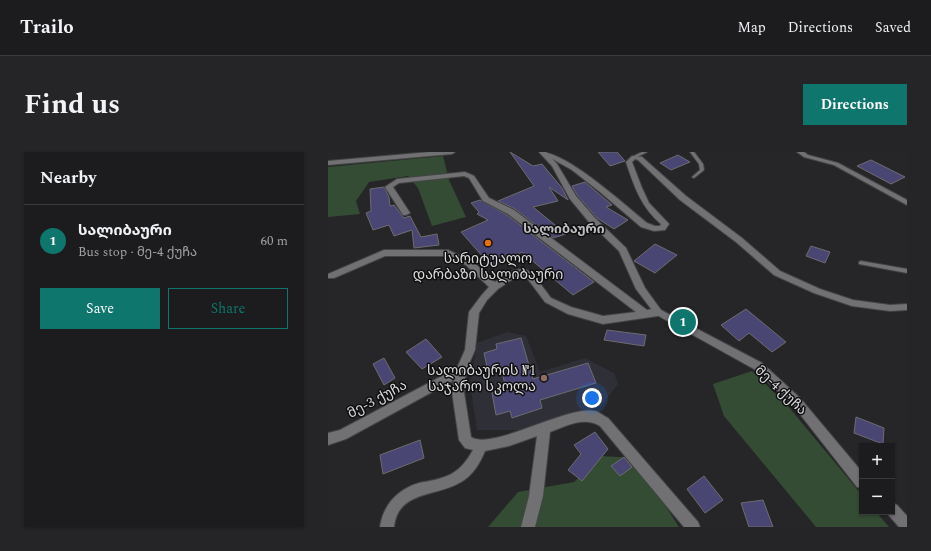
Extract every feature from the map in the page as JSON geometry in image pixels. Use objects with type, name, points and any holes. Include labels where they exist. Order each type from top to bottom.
[{"type":"street","points":[[328,163],[452,152]]},
{"type":"street","points":[[543,152],[592,181],[644,225],[654,229],[662,228],[665,224],[653,215],[644,204],[629,162],[634,158],[640,158],[682,198],[739,240],[777,273],[817,291],[852,302],[890,308],[907,307]]},
{"type":"street","points":[[543,152],[555,165],[573,197],[592,220],[623,250],[641,289],[658,312],[603,320],[568,310],[548,300],[530,276],[524,272],[517,272],[495,287],[484,298],[474,312],[470,350],[461,371],[458,392],[463,437],[470,444],[481,446],[580,416],[594,416],[604,422],[693,527]]},
{"type":"street","points":[[800,152],[806,156],[836,164],[907,203]]},
{"type":"street","points":[[406,213],[390,186],[391,184],[397,181],[465,174],[472,177],[486,199],[511,212],[646,314]]},
{"type":"street","points":[[331,276],[384,253],[448,253],[469,263],[495,287]]},
{"type":"street","name":"მე-4 ქუჩა","points":[[658,312],[758,366],[796,401],[860,479]]},
{"type":"street","name":"მე-3 ქუჩა","points":[[328,439],[342,434],[461,371]]},
{"type":"street","points":[[528,527],[536,496],[544,428]]},
{"type":"street","points":[[387,527],[388,516],[401,498],[412,491],[447,483],[466,472],[477,458],[481,446]]},
{"type":"street","points":[[895,513],[907,526]]},
{"type":"lane","points":[[634,158],[644,152]]},
{"type":"lane","points":[[692,152],[701,164],[702,170],[694,177]]},
{"type":"lane","points":[[861,263],[907,271]]},
{"type":"shaded area","name":"სალიბაურის №1 საჯარო სკოლა","points":[[507,332],[526,336],[540,372],[585,358],[614,373],[618,384],[601,406],[530,430],[477,430],[470,384],[477,343]]},
{"type":"green space","points":[[443,156],[449,180],[466,217],[432,226],[418,188],[408,176],[369,182],[356,201],[360,214],[328,217],[328,167]]},
{"type":"green space","points":[[752,371],[787,405],[859,491],[859,515],[879,515],[889,527],[816,527],[724,416],[713,384]]},
{"type":"green space","points":[[601,456],[635,458],[679,527],[488,527],[518,492],[574,482]]},
{"type":"building","points":[[510,152],[533,166],[542,164],[562,188],[568,200],[549,187],[558,201],[533,207],[566,234],[553,238],[515,209],[498,201],[534,186]]},
{"type":"building","points":[[598,152],[617,152],[625,161],[610,166]]},
{"type":"building","points":[[678,155],[690,162],[671,170],[660,163]]},
{"type":"building","points":[[871,160],[905,177],[891,184],[857,166]]},
{"type":"building","points":[[585,182],[612,205],[606,207],[628,220],[614,229],[597,218],[577,195],[572,186]]},
{"type":"building","points":[[384,187],[389,197],[390,206],[394,205],[404,218],[410,216],[421,237],[437,234],[439,245],[414,248],[412,230],[394,236],[389,225],[373,230],[366,213],[371,211],[370,189]]},
{"type":"building","points":[[480,200],[507,215],[594,282],[573,295],[522,252],[492,267],[461,232],[488,220],[477,214],[479,212],[471,203]]},
{"type":"building","points":[[655,244],[677,255],[655,273],[634,261]]},
{"type":"building","points":[[811,246],[830,252],[825,263],[806,256]]},
{"type":"building","points":[[746,309],[786,342],[772,352],[749,333],[739,341],[721,325]]},
{"type":"building","points":[[607,330],[646,335],[644,346],[604,340]]},
{"type":"building","points":[[521,338],[533,379],[588,363],[596,383],[540,400],[542,408],[512,418],[510,411],[496,415],[492,393],[506,389],[501,367],[488,371],[484,353],[497,349],[496,344]]},
{"type":"building","points":[[426,339],[442,357],[422,369],[406,352]]},
{"type":"building","points":[[384,358],[395,378],[384,385],[373,364]]},
{"type":"building","points":[[856,417],[884,428],[883,443],[880,443],[854,433]]},
{"type":"building","points":[[595,432],[608,449],[582,481],[568,470],[581,454],[574,445]]},
{"type":"building","points":[[420,440],[424,458],[383,474],[380,455]]},
{"type":"building","points":[[624,457],[632,467],[620,476],[611,466]]},
{"type":"building","points":[[704,476],[723,500],[705,513],[687,489]]},
{"type":"building","points":[[763,500],[773,527],[749,527],[741,503]]},
{"type":"place","name":"სარიტუალო დარბაზი სალიბაური","points":[[488,243]]},
{"type":"place","name":"სალიბაური","points":[[683,322]]},
{"type":"place","name":"სალიბაურის №1 საჯარო სკოლა","points":[[544,378]]},
{"type":"district","name":"სალიბაური","points":[[564,229]]}]
